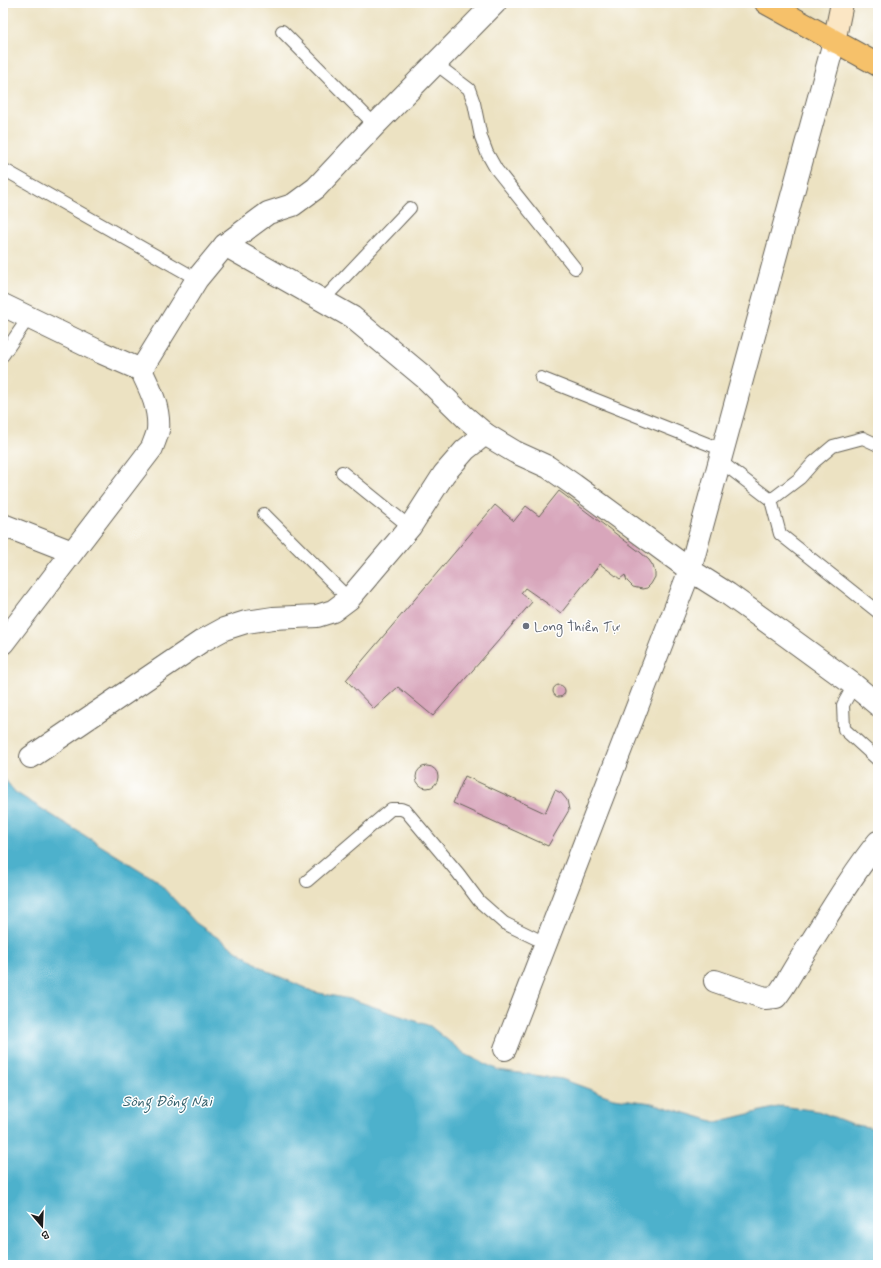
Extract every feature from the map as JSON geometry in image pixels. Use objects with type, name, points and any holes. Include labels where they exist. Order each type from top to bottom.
[{"type":"main road","points":[[766,3],[878,65]]},
{"type":"street","points":[[141,370],[197,278],[225,245],[268,213],[293,204],[316,188],[375,125],[495,3]]},
{"type":"street","points":[[505,1049],[690,570],[834,42],[842,3]]},
{"type":"street","points":[[225,245],[352,317],[424,377],[465,417],[485,434],[515,452],[548,467],[690,570],[728,594],[854,685],[878,705]]},
{"type":"street","points":[[3,305],[141,370],[152,393],[158,412],[158,431],[152,448],[3,643]]},
{"type":"street","points":[[31,756],[202,641],[224,629],[246,622],[274,618],[317,616],[332,611],[349,599],[410,527],[444,474],[465,450],[485,434]]},
{"type":"street","points":[[3,524],[72,552]]},
{"type":"street","points":[[715,981],[765,998],[776,997],[862,862],[878,842]]},
{"type":"lane","points":[[282,32],[375,125]]},
{"type":"lane","points":[[436,64],[469,88],[474,103],[481,137],[487,153],[496,169],[575,268]]},
{"type":"lane","points":[[3,169],[197,278]]},
{"type":"lane","points":[[322,301],[410,208]]},
{"type":"lane","points":[[3,355],[29,317]]},
{"type":"lane","points":[[541,378],[722,455],[771,500],[780,534],[878,612]]},
{"type":"lane","points":[[771,500],[800,478],[814,462],[833,446],[863,438],[878,445]]},
{"type":"lane","points":[[342,472],[410,527]]},
{"type":"lane","points":[[264,514],[349,599]]},
{"type":"lane","points":[[854,685],[843,705],[844,729],[878,760]]},
{"type":"lane","points":[[307,881],[391,809],[400,809],[406,811],[426,833],[479,901],[504,924],[545,943]]},
{"type":"water","name":"Sông Đồng Nai","points":[[3,777],[15,792],[156,880],[196,923],[267,971],[314,992],[354,1000],[430,1026],[465,1054],[498,1070],[562,1079],[613,1098],[652,1103],[716,1122],[782,1106],[818,1111],[852,1124],[878,1129],[878,1265],[3,1265]]},
{"type":"building","points":[[559,491],[649,560],[655,573],[655,577],[651,584],[647,588],[642,589],[633,587],[627,581],[625,575],[620,579],[600,564],[561,613],[525,588],[521,593],[532,602],[433,716],[398,687],[374,709],[346,680],[495,505],[514,521],[526,506],[539,516]]},
{"type":"building","points":[[561,685],[564,686],[564,696],[557,697],[554,696],[553,689],[554,686]]},
{"type":"building","points":[[427,766],[431,767],[437,773],[437,781],[431,787],[427,788],[423,787],[417,781],[416,777],[417,773],[423,767]]},
{"type":"building","points":[[465,776],[545,813],[555,790],[561,793],[567,800],[569,810],[548,846],[453,803]]},
{"type":"place","name":"Long Thiền Tự","points":[[526,626]]}]
